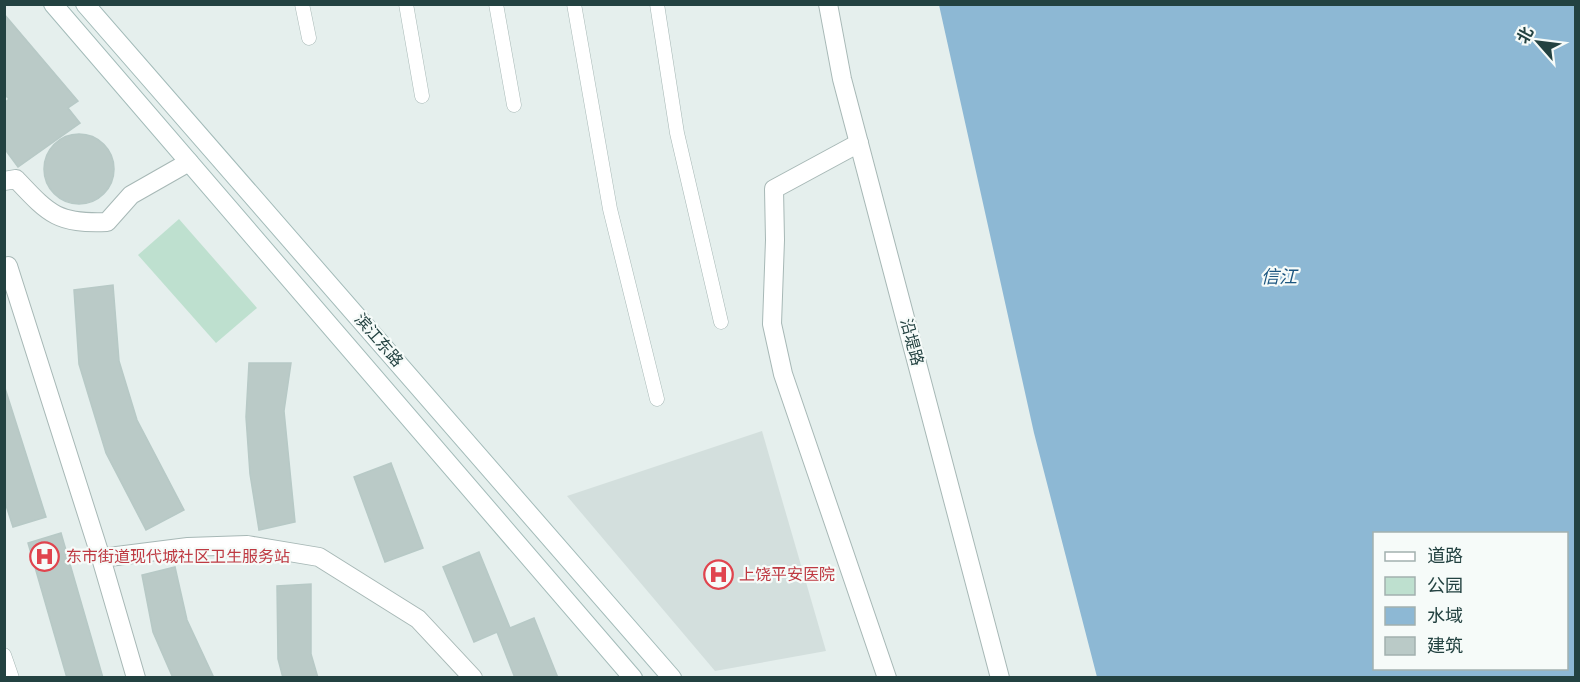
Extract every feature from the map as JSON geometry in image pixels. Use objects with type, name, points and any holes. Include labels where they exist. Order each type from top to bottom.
[{"type":"street","name":"滨江东路","points":[[53,4],[633,678]]},
{"type":"street","name":"滨江东路","points":[[85,4],[672,678]]},
{"type":"street","name":"沿堤路","points":[[828,4],[842,79],[1000,678]]},
{"type":"street","points":[[859,143],[774,189],[776,240],[772,324],[783,374],[887,678]]},
{"type":"street","points":[[4,181],[16,179],[47,212],[77,223],[107,222],[131,195],[189,162]]},
{"type":"street","points":[[8,266],[101,558],[136,678]]},
{"type":"street","points":[[101,558],[188,547],[247,544],[319,557],[418,619],[472,678]]},
{"type":"lane","points":[[302,4],[309,38]]},
{"type":"lane","points":[[406,4],[422,96]]},
{"type":"lane","points":[[496,4],[514,105]]},
{"type":"lane","points":[[574,4],[610,209],[657,399]]},
{"type":"lane","points":[[657,4],[677,133],[721,322]]},
{"type":"lane","points":[[4,655],[12,678]]},
{"type":"shaded area","name":"上饶平安医院","points":[[762,431],[826,651],[715,671],[567,496]]},
{"type":"green space","points":[[179,219],[257,308],[216,343],[138,255]]},
{"type":"water","name":"信江","points":[[939,5],[1575,5],[1575,677],[1097,677],[1034,433]]},
{"type":"building","points":[[4,14],[78,101],[68,108],[80,123],[18,167],[4,148],[4,103],[9,99],[4,94]]},
{"type":"building","points":[[79,134],[98,140],[108,150],[114,169],[108,188],[98,198],[79,204],[60,198],[50,188],[44,169],[50,150],[60,140]]},
{"type":"building","points":[[113,285],[119,361],[137,420],[184,510],[146,530],[106,453],[79,364],[74,290]]},
{"type":"building","points":[[249,363],[291,363],[284,411],[295,522],[259,530],[250,474],[246,417]]},
{"type":"building","points":[[4,385],[46,517],[13,527],[4,499]]},
{"type":"building","points":[[391,463],[423,548],[385,562],[354,477]]},
{"type":"building","points":[[61,533],[103,678],[67,678],[28,543]]},
{"type":"building","points":[[479,552],[510,628],[534,618],[558,678],[515,678],[497,632],[474,642],[443,567]]},
{"type":"building","points":[[175,567],[187,620],[214,678],[173,678],[153,632],[142,575]]},
{"type":"building","points":[[311,584],[311,654],[318,678],[283,678],[278,659],[277,586]]},
{"type":"place","name":"东市街道现代城社区卫生服务站","points":[[45,556]]},
{"type":"place","name":"上饶平安医院","points":[[718,574]]}]
